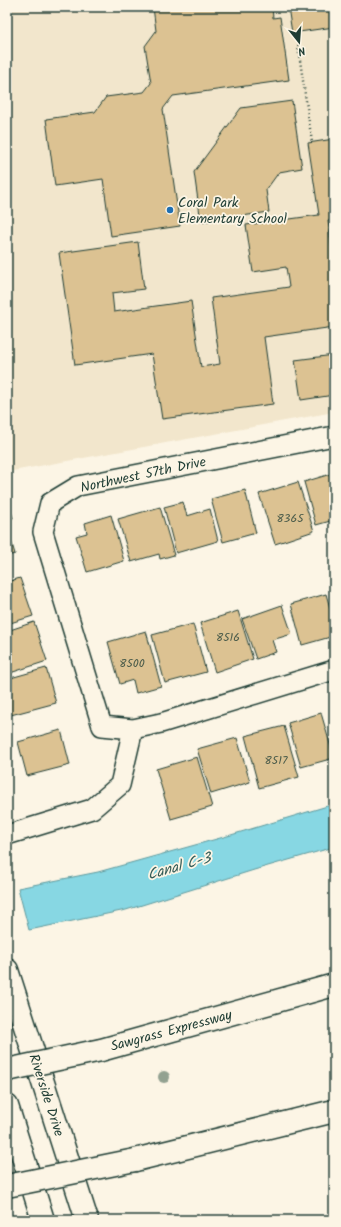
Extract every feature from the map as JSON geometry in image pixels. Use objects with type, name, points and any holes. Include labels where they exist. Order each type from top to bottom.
[{"type":"main road","name":"Riverside Drive","points":[[7,970],[87,1220]]},
{"type":"main road","name":"Sawgrass Expressway","points":[[7,1070],[100,1050],[334,986]]},
{"type":"main road","points":[[7,1106],[43,1220]]},
{"type":"main road","points":[[7,1186],[134,1160],[334,1111]]},
{"type":"street","name":"Northwest 57th Drive","points":[[334,436],[78,486],[50,503],[43,532],[102,726],[133,729],[161,723],[334,670]]},
{"type":"street","points":[[7,834],[92,809],[120,785],[133,729]]},
{"type":"path","points":[[296,33],[312,142]]},
{"type":"shaded area","name":"Coral Park Elementary School","points":[[7,7],[334,7],[334,412],[7,472]]},
{"type":"water","name":"Canal C-3","points":[[334,804],[334,847],[126,910],[29,930],[18,888],[98,872],[231,835]]},
{"type":"building","points":[[153,7],[272,7],[273,18],[280,17],[289,80],[173,96],[163,109],[180,226],[111,236],[103,179],[55,186],[46,119],[95,112],[106,97],[144,92],[151,83],[145,46],[156,31]]},
{"type":"building","points":[[288,7],[334,7],[334,27],[292,33]]},
{"type":"building","points":[[292,101],[302,168],[279,172],[266,190],[269,212],[201,222],[194,172],[241,108]]},
{"type":"building","points":[[334,139],[334,220],[328,221],[334,266],[334,327],[264,337],[273,404],[162,419],[152,354],[75,365],[59,253],[138,242],[144,289],[112,293],[114,312],[191,301],[201,367],[220,364],[211,298],[289,287],[286,267],[253,272],[246,225],[319,215],[308,143]]},
{"type":"building","points":[[334,355],[334,395],[301,400],[295,360]]},
{"type":"building","points":[[334,473],[334,520],[316,525],[304,482]]},
{"type":"building","points":[[298,482],[314,531],[275,544],[259,494]]},
{"type":"building","points":[[245,490],[256,533],[223,542],[211,499]]},
{"type":"building","points":[[7,497],[13,518],[7,519]]},
{"type":"building","points":[[183,502],[187,516],[210,509],[218,541],[176,553],[164,507]]},
{"type":"building","points":[[160,507],[174,555],[160,559],[159,554],[131,562],[118,519]]},
{"type":"building","points":[[111,515],[124,561],[87,572],[76,536],[87,533],[85,523]]},
{"type":"building","points":[[7,534],[9,534],[15,554],[7,556]]},
{"type":"building","points":[[20,578],[33,616],[7,624],[7,582]]},
{"type":"building","points":[[326,594],[334,622],[334,636],[302,645],[291,604]]},
{"type":"building","points":[[282,605],[292,634],[272,640],[276,652],[256,659],[242,619]]},
{"type":"building","points":[[238,611],[253,659],[215,672],[200,623]]},
{"type":"building","points":[[34,622],[47,661],[7,674],[7,631]]},
{"type":"building","points":[[193,624],[206,672],[165,683],[152,635]]},
{"type":"building","points":[[146,631],[161,686],[136,693],[133,680],[120,684],[108,642]]},
{"type":"building","points":[[46,668],[56,703],[7,716],[7,679]]},
{"type":"building","points":[[321,713],[334,758],[301,767],[288,723]]},
{"type":"building","points":[[284,726],[299,777],[259,788],[245,736]]},
{"type":"building","points":[[61,730],[70,765],[27,776],[18,742]]},
{"type":"building","points":[[237,738],[250,782],[211,794],[197,749]]},
{"type":"building","points":[[197,757],[212,807],[171,819],[156,769]]},
{"type":"place","name":"Coral Park Elementary School","points":[[170,210]]}]
